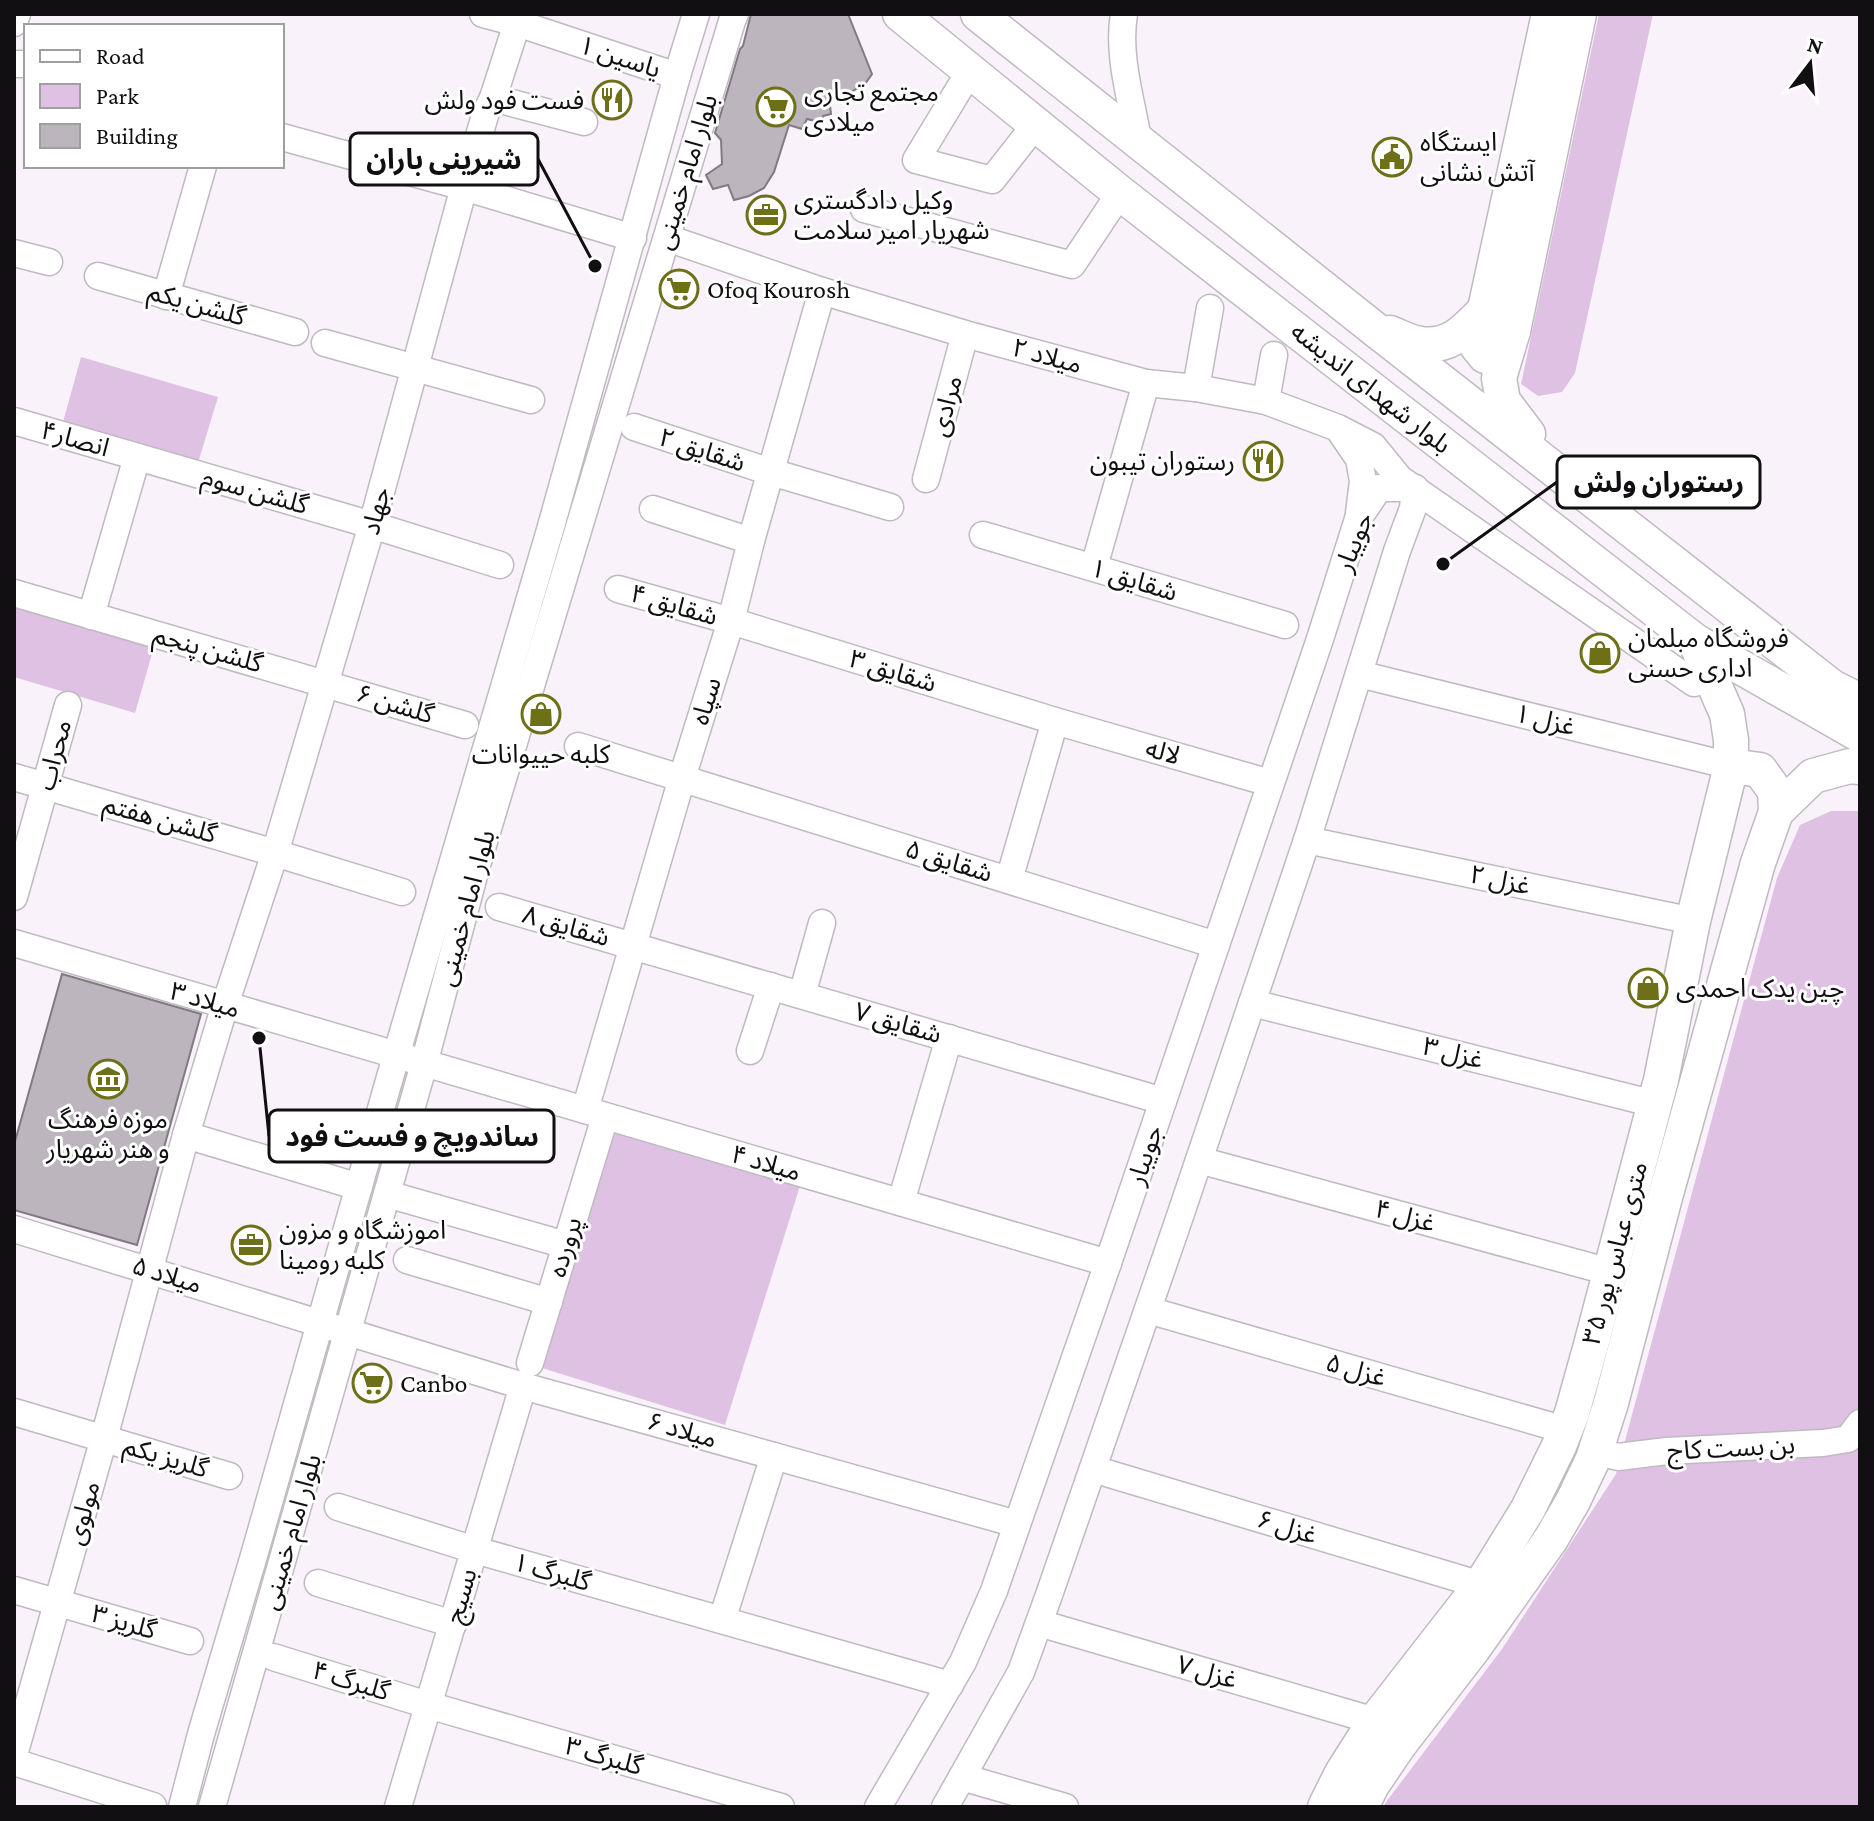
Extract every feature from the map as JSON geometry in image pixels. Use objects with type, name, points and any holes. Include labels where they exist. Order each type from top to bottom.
[{"type":"main road","name":"بلوار شهدای اندیشه","points":[[900,14],[1120,193],[1695,641],[1860,735]]},
{"type":"main road","name":"بلوار شهدای اندیشه","points":[[978,14],[1832,687],[1860,701]]},
{"type":"main road","points":[[1513,331],[1494,358],[1485,356],[1477,346],[1549,14]]},
{"type":"main road","points":[[1552,466],[1503,401],[1499,378],[1513,331],[1579,14]]},
{"type":"main road","points":[[1372,327],[1421,344],[1441,343],[1460,336],[1487,308]]},
{"type":"main road","name":"۳۵ متری عباس پور","points":[[1325,1807],[1375,1721],[1481,1585],[1544,1479],[1578,1391],[1655,1104],[1693,921],[1731,766],[1727,714],[1695,641]]},
{"type":"main road","points":[[1731,766],[1760,770],[1775,791],[1776,812]]},
{"type":"main road","points":[[1776,812],[1813,776],[1850,766],[1860,767]]},
{"type":"main road","name":"۳۵ متری عباس پور","points":[[1361,1807],[1399,1745],[1473,1649],[1551,1539],[1593,1459],[1611,1403],[1758,863],[1776,812]]},
{"type":"street","points":[[14,23],[17,14]]},
{"type":"street","name":"یاسین ۱","points":[[483,14],[518,19],[677,76]]},
{"type":"street","name":"بلوار امام خمینی","points":[[182,1807],[696,14]]},
{"type":"street","points":[[1124,14],[1124,62],[1138,139]]},
{"type":"street","name":"بلوار امام خمینی","points":[[212,1807],[424,1064],[485,838],[733,16]]},
{"type":"street","name":"جهاد","points":[[186,1135],[275,853],[372,525],[464,187],[518,19]]},
{"type":"street","points":[[970,71],[916,160],[992,180],[1036,124]]},
{"type":"street","points":[[493,98],[584,122]]},
{"type":"street","points":[[284,138],[633,238]]},
{"type":"street","points":[[166,296],[202,168]]},
{"type":"street","points":[[864,209],[1072,265],[1120,193]]},
{"type":"street","name":"میلاد ۲","points":[[667,238],[822,291],[965,334],[1146,383],[1196,388],[1266,401],[1338,428],[1373,446],[1400,479],[1694,683]]},
{"type":"street","points":[[14,253],[49,262]]},
{"type":"street","name":"گلشن یکم","points":[[98,276],[295,332]]},
{"type":"street","name":"سپاه","points":[[593,1120],[633,946],[731,621],[822,291]]},
{"type":"street","points":[[1196,388],[1210,308]]},
{"type":"street","name":"مرادی","points":[[926,479],[965,334]]},
{"type":"street","points":[[325,343],[531,400]]},
{"type":"street","points":[[1266,401],[1274,355]]},
{"type":"street","points":[[1094,567],[1146,383]]},
{"type":"street","name":"انصار۴","points":[[14,421],[137,457]]},
{"type":"street","name":"شقایق ۲","points":[[634,427],[771,472]]},
{"type":"street","points":[[1338,428],[1359,459],[1363,481],[1358,519]]},
{"type":"street","points":[[91,616],[137,457]]},
{"type":"street","name":"گلشن سوم","points":[[137,457],[500,565]]},
{"type":"street","points":[[771,472],[890,507]]},
{"type":"street","name":"جویبار","points":[[878,1807],[963,1662],[994,1591],[1320,639],[1358,519],[1379,488],[1415,488],[1413,508],[1307,840],[1039,1623],[1021,1672],[945,1807]]},
{"type":"street","points":[[653,509],[751,541]]},
{"type":"street","name":"شقایق ۱","points":[[983,535],[1285,625]]},
{"type":"street","name":"شقایق ۴","points":[[618,589],[731,621]]},
{"type":"street","name":"گلشن پنجم","points":[[14,593],[325,683]]},
{"type":"street","name":"شقایق ۳","points":[[731,621],[1055,721]]},
{"type":"street","name":"غزل ۱","points":[[1359,674],[1731,766]]},
{"type":"street","name":"گلشن ۶","points":[[325,683],[465,725]]},
{"type":"street","name":"محراب","points":[[14,897],[68,705]]},
{"type":"street","points":[[1009,880],[1055,721]]},
{"type":"street","name":"لاله","points":[[1055,721],[1270,783]]},
{"type":"street","name":"شقایق ۵","points":[[578,746],[1216,945]]},
{"type":"street","name":"گلشن هفتم","points":[[14,777],[402,892]]},
{"type":"street","name":"غزل ۲","points":[[1307,840],[1693,921]]},
{"type":"street","name":"شقایق ۸","points":[[499,907],[633,946]]},
{"type":"street","points":[[802,995],[822,923]]},
{"type":"street","name":"میلاد ۳","points":[[14,943],[424,1064]]},
{"type":"street","name":"شقایق ۷","points":[[633,946],[1163,1101]]},
{"type":"street","points":[[750,1051],[771,986]]},
{"type":"street","name":"غزل ۳","points":[[1252,1003],[1655,1104]]},
{"type":"street","points":[[901,1202],[949,1038]]},
{"type":"street","name":"میلاد ۴","points":[[424,1064],[593,1120],[901,1202],[1108,1263]]},
{"type":"street","name":"پرورده","points":[[527,1374],[566,1245],[593,1120]]},
{"type":"street","points":[[186,1135],[359,1187]]},
{"type":"street","name":"مولوی","points":[[14,1755],[186,1135]]},
{"type":"street","name":"غزل ۴","points":[[1199,1160],[1610,1272]]},
{"type":"street","points":[[387,1194],[566,1245]]},
{"type":"street","name":"میلاد ۵","points":[[14,1229],[348,1332]]},
{"type":"street","points":[[407,1260],[549,1302]]},
{"type":"street","name":"غزل ۵","points":[[1148,1310],[1565,1430]]},
{"type":"street","name":"میلاد ۶","points":[[348,1332],[527,1374],[774,1456],[1017,1524]]},
{"type":"street","name":"بسیج","points":[[398,1807],[527,1374]]},
{"type":"street","name":"گلریز یکم","points":[[14,1412],[229,1476]]},
{"type":"street","name":"بن بست کاج","points":[[1597,1447],[1606,1454],[1618,1457],[1667,1451],[1823,1443],[1848,1439],[1860,1423]]},
{"type":"street","points":[[722,1620],[774,1456]]},
{"type":"street","name":"غزل ۶","points":[[1093,1469],[1481,1585]]},
{"type":"street","name":"گلبرگ ۱","points":[[338,1507],[475,1550],[950,1685]]},
{"type":"street","points":[[318,1583],[453,1624]]},
{"type":"street","name":"گلریز ۳","points":[[14,1590],[190,1641]]},
{"type":"street","name":"غزل ۷","points":[[1039,1623],[1375,1721]]},
{"type":"street","name":"گلبرگ ۴","points":[[273,1657],[428,1705]]},
{"type":"street","name":"گلبرگ ۳","points":[[428,1705],[781,1807]]},
{"type":"street","points":[[14,1762],[153,1806]]},
{"type":"street","points":[[962,1777],[1065,1807]]},
{"type":"green space","points":[[1599,14],[1653,14],[1575,373],[1562,392],[1538,396],[1521,384]]},
{"type":"green space","points":[[81,357],[218,397],[198,463],[63,422]]},
{"type":"green space","points":[[17,606],[154,647],[135,713],[14,677],[14,614]]},
{"type":"green space","points":[[1831,811],[1860,811],[1860,1807],[1384,1807],[1502,1649],[1616,1474],[1777,878],[1800,825]]},
{"type":"green space","points":[[615,1132],[800,1186],[725,1425],[542,1368]]},
{"type":"building","name":"مجتمع تجاری میلادی","points":[[751,14],[848,14],[872,74],[865,84],[842,97],[829,97],[831,114],[823,116],[823,123],[807,119],[802,129],[789,125],[774,172],[764,188],[734,200],[728,185],[713,189],[706,175],[722,164],[721,140],[715,133]]},
{"type":"building","name":"موزه فرهنگ و هنر شهریار","points":[[62,974],[201,1014],[137,1245],[14,1210],[14,1145]]},
{"type":"place","name":"فست فود ولش","points":[[612,100]]},
{"type":"place","name":"مجتمع تجاری میلادی","points":[[776,107]]},
{"type":"place","name":"ایستگاه آتش نشانی","points":[[1392,157]]},
{"type":"place","name":"وکیل دادگستری شهریار امیر سلامت","points":[[766,215]]},
{"type":"place","name":"شیرینی باران","points":[[595,266]]},
{"type":"place","name":"Ofoq Kourosh","points":[[679,289]]},
{"type":"place","name":"رستوران تیبون","points":[[1263,461]]},
{"type":"place","name":"رستوران ولش","points":[[1443,564]]},
{"type":"place","name":"فروشگاه مبلمان اداری حسنی","points":[[1600,653]]},
{"type":"place","name":"کلبه حییوانات","points":[[541,714]]},
{"type":"place","name":"چین یدک احمدی","points":[[1648,988]]},
{"type":"place","name":"ساندویچ و فست فود","points":[[259,1038]]},
{"type":"place","name":"موزه فرهنگ و هنر شهریار","points":[[108,1079]]},
{"type":"place","name":"اموزشگاه و مزون کلبه رومینا","points":[[251,1245]]},
{"type":"place","name":"Canbo","points":[[372,1383]]}]
